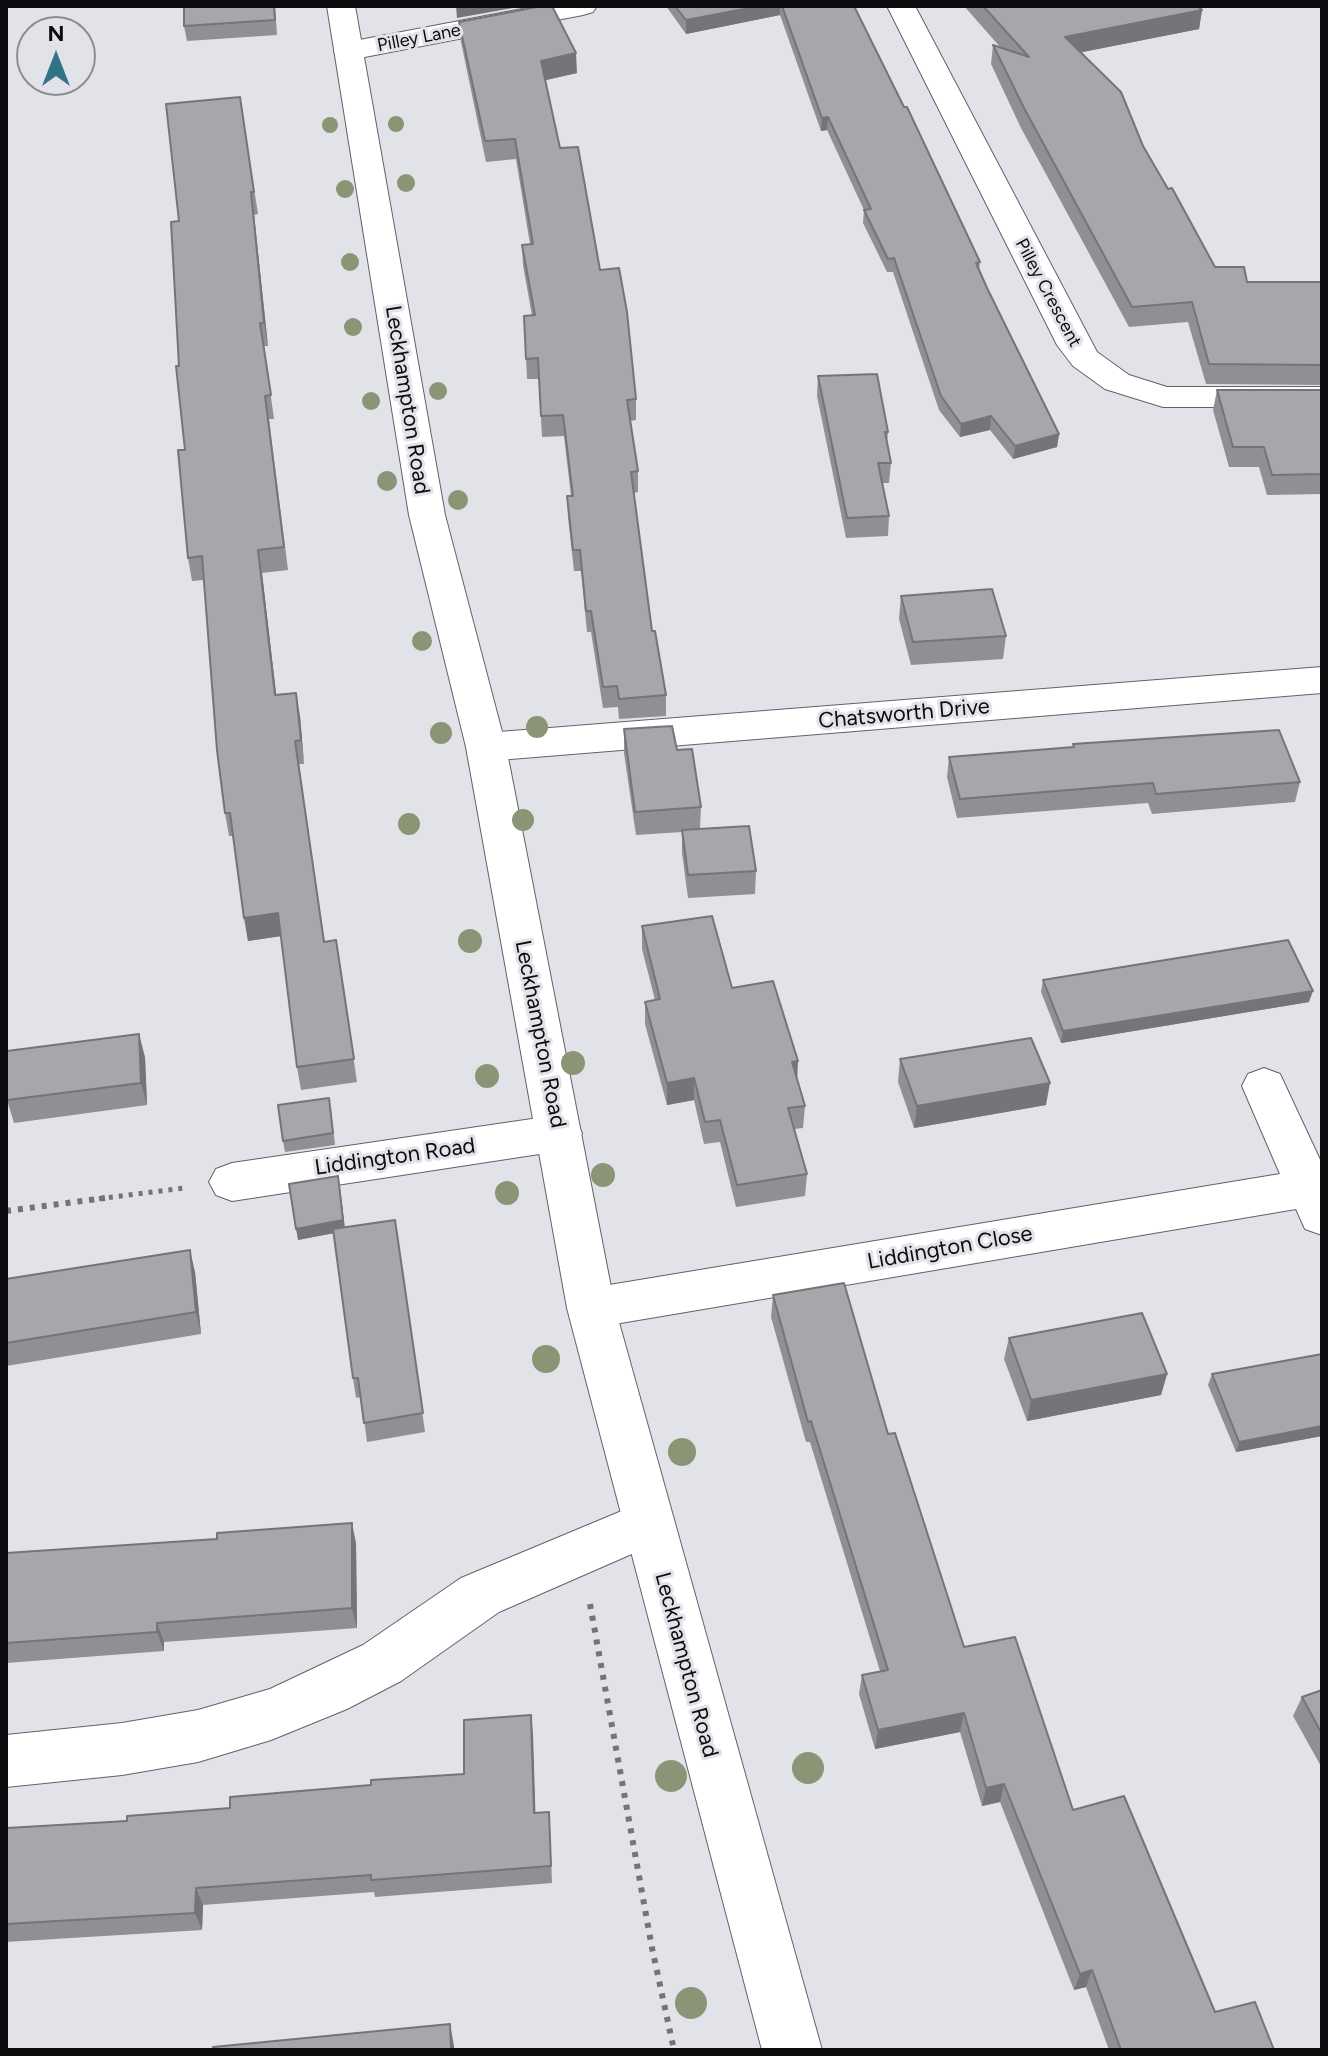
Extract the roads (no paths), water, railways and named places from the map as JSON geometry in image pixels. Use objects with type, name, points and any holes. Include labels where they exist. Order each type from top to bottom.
[{"type":"street","name":"Leckhampton Road","points":[[341,6],[427,515],[486,747],[591,1308],[792,2050]]},
{"type":"street","name":"Pilley Lane","points":[[349,51],[583,6]]},
{"type":"street","name":"Pilley Crescent","points":[[901,6],[1074,345],[1085,359],[1117,382],[1163,397],[1322,397]]},
{"type":"street","name":"Chatsworth Drive","points":[[486,747],[1322,680]]},
{"type":"street","name":"Liddington Close","points":[[591,1308],[1316,1202],[1264,1086]]},
{"type":"street","name":"Liddington Road","points":[[232,1182],[559,1133]]},
{"type":"street","points":[[6,1761],[122,1749],[198,1736],[271,1714],[328,1691],[382,1663],[480,1595],[648,1523]]}]
